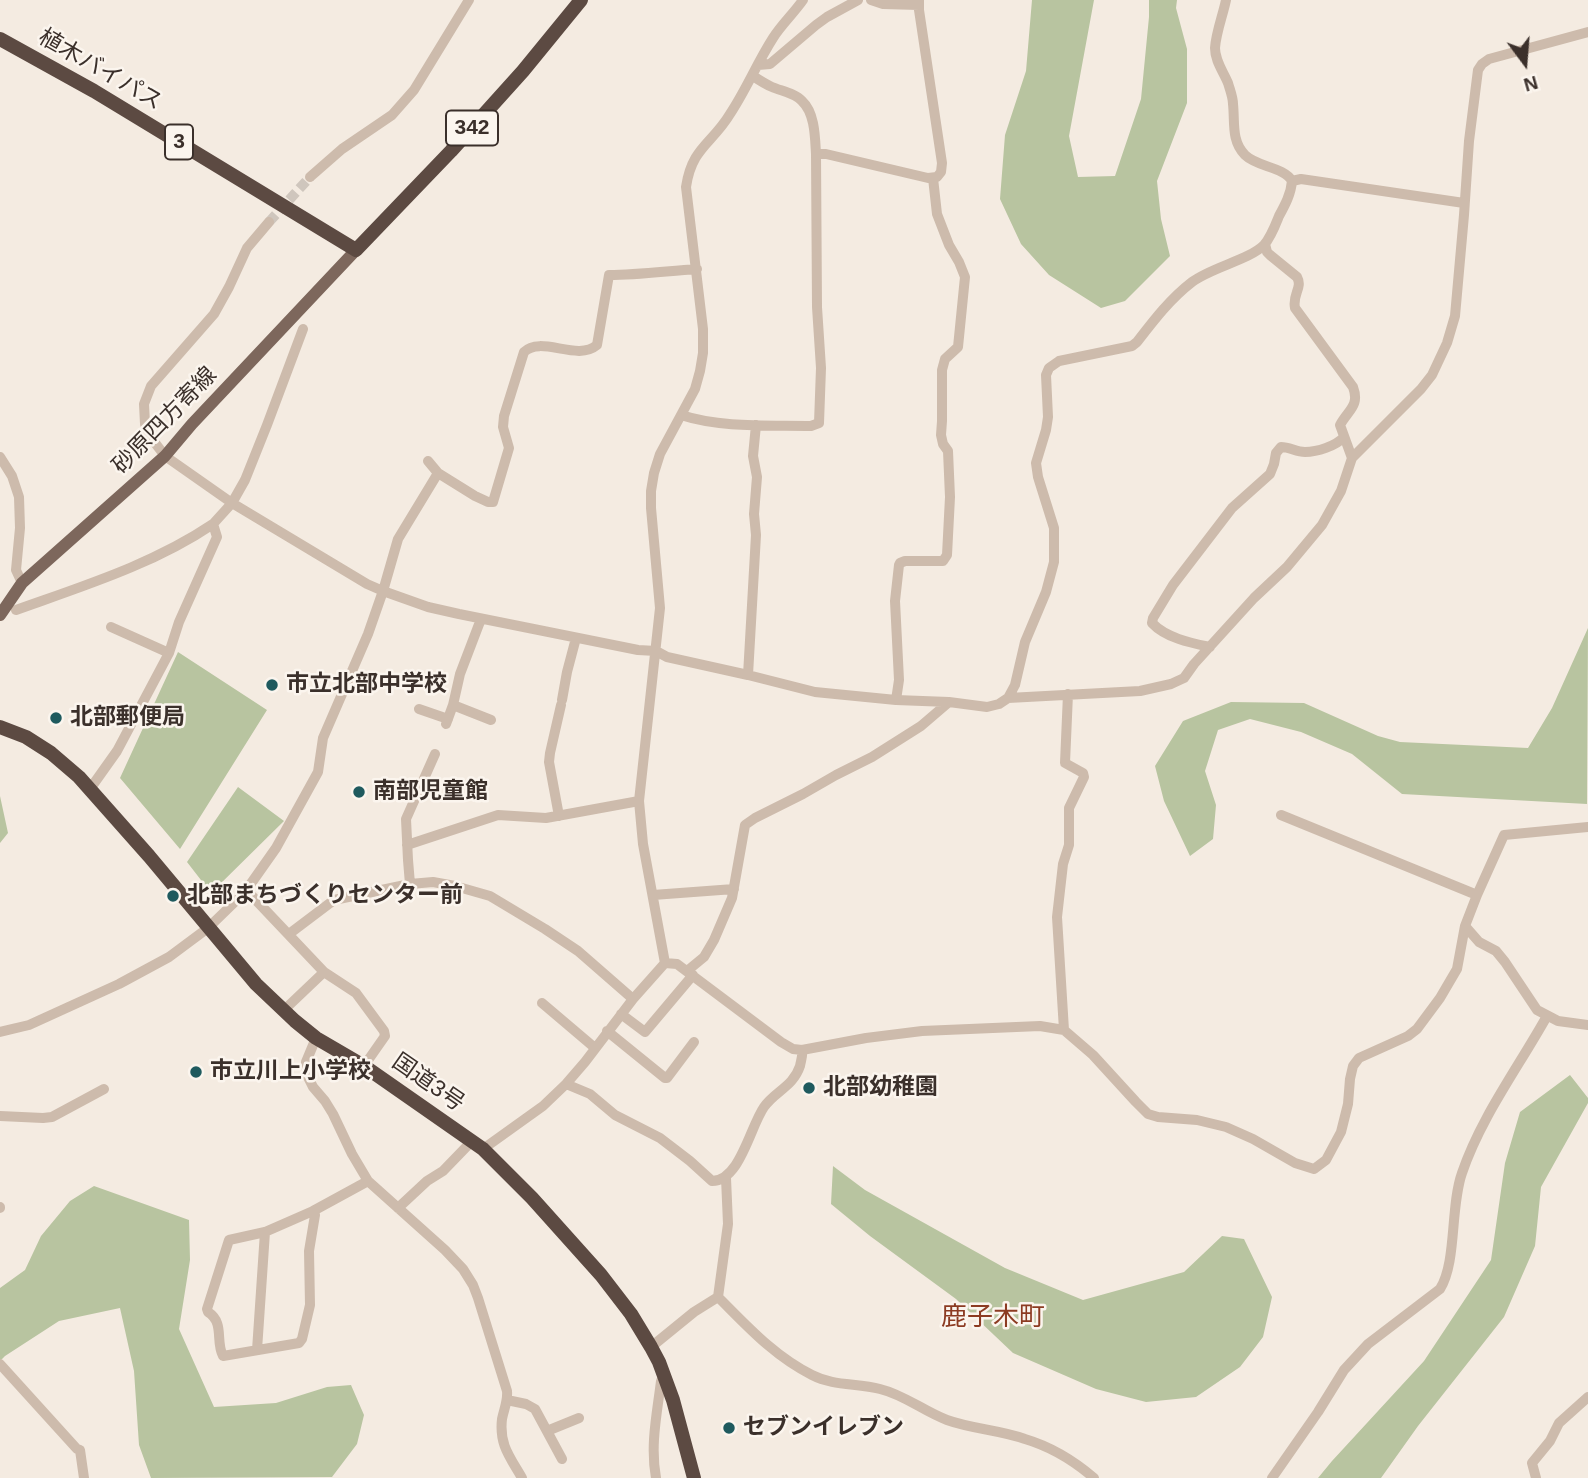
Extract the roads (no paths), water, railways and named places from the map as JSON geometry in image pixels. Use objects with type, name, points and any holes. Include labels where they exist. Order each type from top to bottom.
[{"type":"highway","name":"342","points":[[356,250],[451,151],[523,71],[581,0]]},
{"type":"highway","name":"植木バイパス","points":[[0,39],[94,91],[356,250]]},
{"type":"highway","name":"国道3号","points":[[0,727],[26,737],[51,753],[90,789],[256,984],[283,1011],[316,1038],[364,1066],[477,1145],[532,1198],[601,1275],[631,1314],[651,1347],[666,1379],[694,1478]]},
{"type":"main road","name":"砂原四方寄線","points":[[0,615],[22,583],[165,456],[356,250]]},
{"type":"street","points":[[310,177],[342,149],[392,115],[427,71],[470,0]]},
{"type":"street","points":[[665,963],[643,844],[639,801],[660,608],[651,491],[660,454],[695,389],[703,353],[697,269],[686,187],[688,172],[693,159],[728,118],[774,37],[803,0]]},
{"type":"street","points":[[758,65],[770,64],[827,17],[858,0]]},
{"type":"street","points":[[816,154],[928,178],[940,175],[942,163],[919,2],[883,4],[871,0]]},
{"type":"street","points":[[1226,0],[1215,47],[1216,60],[1226,79],[1233,103],[1235,139],[1240,149],[1254,162],[1287,175],[1292,181]]},
{"type":"street","points":[[1007,698],[1140,691],[1184,678],[1254,598],[1287,567],[1322,525],[1341,491],[1352,458],[1421,388],[1432,374],[1447,343],[1455,316],[1478,70],[1489,59],[1588,32]]},
{"type":"street","points":[[681,415],[696,420],[756,425],[811,426],[816,425],[820,419],[814,130],[802,100],[753,76]]},
{"type":"street","points":[[896,700],[899,680],[895,601],[899,565],[905,561],[943,561],[947,555],[950,524],[948,454],[941,435],[942,370],[945,359],[958,347],[965,277],[937,214],[933,178]]},
{"type":"street","points":[[1292,181],[1313,180],[1464,203]]},
{"type":"street","points":[[269,222],[247,248],[214,314],[151,386],[144,404],[145,424],[149,435],[165,456],[232,503],[367,584],[428,607],[638,650],[656,651],[667,657],[815,691],[988,707],[1007,698],[1015,685],[1025,642],[1046,592],[1054,562],[1054,528],[1036,463],[1048,417],[1045,387],[1049,368],[1059,361],[1132,346],[1138,342],[1165,305],[1192,282],[1257,251],[1265,244],[1288,197],[1292,181]]},
{"type":"street","points":[[1265,244],[1267,252],[1297,277],[1300,282],[1294,297],[1295,308],[1353,387],[1355,404],[1340,425],[1352,458]]},
{"type":"street","points":[[428,461],[438,473],[475,496],[494,502],[509,448],[503,427],[504,416],[524,352],[536,346],[573,351],[592,349],[597,345],[609,275],[697,269]]},
{"type":"street","points":[[16,610],[117,573],[190,539],[213,524],[232,503],[245,480],[303,329]]},
{"type":"street","points":[[748,675],[756,535],[756,425]]},
{"type":"street","points":[[1210,647],[1163,632],[1152,623],[1173,585],[1232,508],[1270,474],[1276,453],[1281,447],[1308,452],[1339,443],[1344,437]]},
{"type":"street","points":[[0,457],[12,476],[19,497],[20,528],[16,570],[22,583]]},
{"type":"street","points":[[0,1032],[29,1025],[169,957],[208,928],[245,892],[276,848],[318,772],[323,738],[368,634],[397,539],[438,473]]},
{"type":"street","points":[[90,789],[117,751],[169,653],[179,622],[216,537],[213,524]]},
{"type":"street","points":[[419,709],[447,722],[460,674],[481,619]]},
{"type":"street","points":[[111,627],[169,653]]},
{"type":"street","points":[[559,816],[549,762],[576,638]]},
{"type":"street","points":[[1065,1030],[1056,917],[1062,864],[1069,845],[1069,808],[1084,777],[1083,773],[1065,763],[1068,694]]},
{"type":"street","points":[[621,1014],[645,1032],[704,957],[732,898],[745,825],[755,817],[872,757],[921,726],[949,702]]},
{"type":"street","points":[[453,705],[491,720]]},
{"type":"street","points":[[410,884],[406,819],[435,754]]},
{"type":"street","points":[[407,845],[498,815],[546,818],[639,801]]},
{"type":"street","points":[[1281,815],[1477,895]]},
{"type":"street","points":[[665,963],[677,964],[793,1049],[802,1050],[922,1031],[1040,1026],[1065,1030],[1093,1055],[1148,1114],[1226,1127],[1295,1163],[1314,1169],[1326,1160],[1341,1132],[1353,1066],[1359,1058],[1417,1029],[1457,969],[1465,926],[1504,835],[1588,827]]},
{"type":"street","points":[[289,934],[334,900],[410,884],[433,882],[455,886],[490,896],[578,951],[633,999]]},
{"type":"street","points":[[653,895],[734,889]]},
{"type":"street","points":[[245,892],[252,896],[324,972],[356,993],[384,1031],[385,1036],[364,1066]]},
{"type":"street","points":[[1465,926],[1479,942],[1496,951],[1537,1010],[1558,1021],[1588,1025]]},
{"type":"street","points":[[398,1208],[427,1181],[477,1145],[543,1106],[566,1084],[665,963]]},
{"type":"street","points":[[283,1011],[324,972]]},
{"type":"street","points":[[542,1003],[595,1048]]},
{"type":"street","points":[[1272,1478],[1344,1370],[1367,1344],[1440,1289],[1445,1281],[1454,1205],[1472,1146],[1547,1016]]},
{"type":"street","points":[[607,1031],[665,1078],[694,1042]]},
{"type":"street","points":[[316,1038],[306,1062],[307,1074],[333,1114],[368,1181],[463,1269],[473,1285],[507,1391],[502,1421],[502,1443],[522,1478]]},
{"type":"street","points":[[566,1084],[590,1094],[615,1115],[660,1138],[716,1182],[726,1178],[736,1166],[764,1107],[797,1076],[802,1050]]},
{"type":"street","points":[[0,1116],[52,1117],[104,1089]]},
{"type":"street","points":[[718,1297],[728,1224],[726,1178]]},
{"type":"street","points":[[313,1210],[315,1215],[309,1251],[310,1305],[302,1339],[299,1343],[223,1356],[220,1352],[218,1321],[207,1309],[229,1240],[265,1232],[368,1181]]},
{"type":"street","points":[[257,1350],[265,1232]]},
{"type":"street","points":[[651,1347],[694,1312],[718,1297]]},
{"type":"street","points":[[718,1297],[758,1338],[788,1362],[814,1377],[878,1388],[899,1395],[922,1409],[956,1423],[1025,1438],[1060,1452],[1094,1478]]},
{"type":"street","points":[[0,1364],[80,1450],[84,1478]]},
{"type":"street","points":[[656,1478],[653,1439],[661,1381],[666,1379]]},
{"type":"street","points":[[1536,1478],[1532,1463],[1550,1441],[1559,1423],[1588,1397]]},
{"type":"street","points":[[507,1400],[535,1409],[562,1459]]},
{"type":"street","points":[[547,1431],[579,1418]]},
{"type":"tunnel","points":[[269,222],[310,177]]},
{"type":"place","name":"市立北部中学校","points":[[272,685]]},
{"type":"place","name":"北部郵便局","points":[[56,718]]},
{"type":"place","name":"南部児童館","points":[[359,792]]},
{"type":"place","name":"北部まちづくりセンター前","points":[[173,896]]},
{"type":"place","name":"市立川上小学校","points":[[196,1072]]},
{"type":"place","name":"北部幼稚園","points":[[809,1088]]},
{"type":"place","name":"セブンイレブン","points":[[729,1428]]},
{"type":"district","name":"鹿子木町","points":[[993,1318]]}]
